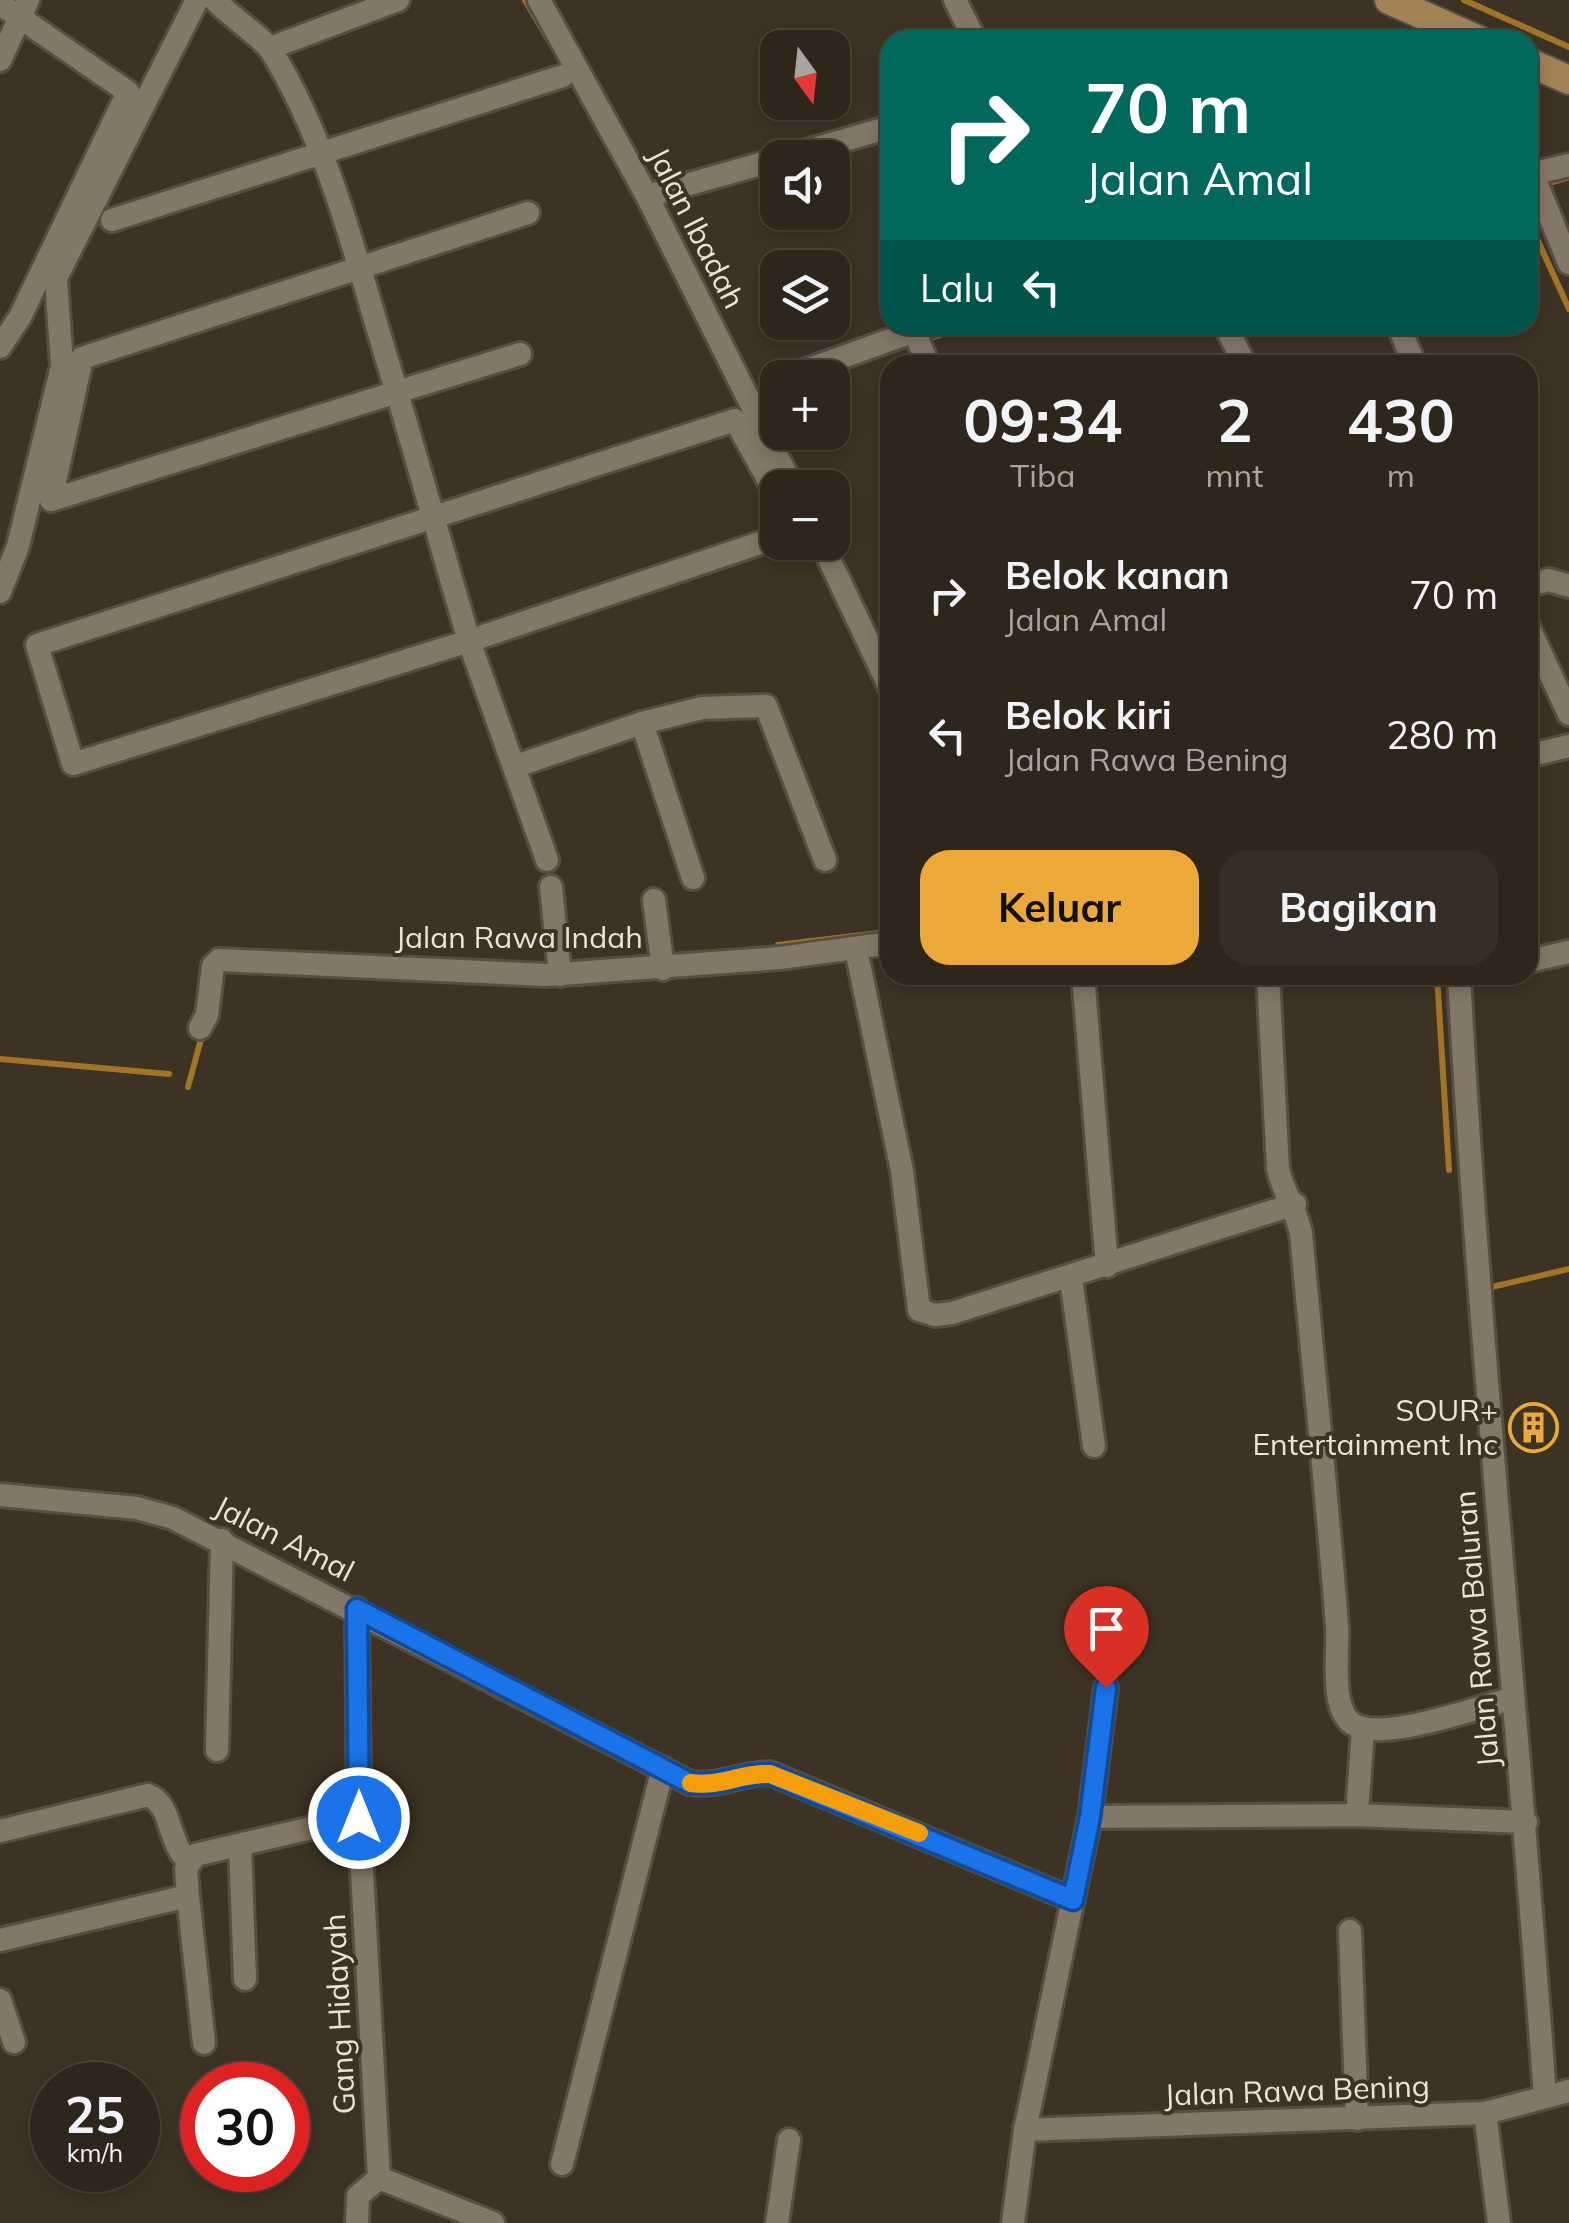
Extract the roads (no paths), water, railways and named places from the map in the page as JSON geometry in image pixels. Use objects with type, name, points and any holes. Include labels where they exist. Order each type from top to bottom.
[{"type":"main road","points":[[1389,0],[1452,30]]},
{"type":"main road","points":[[1538,66],[1569,80]]},
{"type":"street","points":[[0,592],[62,366],[56,278],[197,0]]},
{"type":"street","points":[[215,0],[234,22],[270,48],[318,154],[397,392],[469,641],[546,860]]},
{"type":"street","points":[[270,48],[398,0]]},
{"type":"street","name":"Jalan Ibadah","points":[[539,0],[648,196],[785,470]]},
{"type":"street","points":[[955,0],[970,30]]},
{"type":"street","points":[[0,4],[24,9],[128,92],[20,317],[0,347]]},
{"type":"street","points":[[0,60],[24,9]]},
{"type":"street","points":[[112,220],[562,76]]},
{"type":"street","points":[[844,140],[880,130]]},
{"type":"street","points":[[648,196],[760,164]]},
{"type":"street","points":[[1538,173],[1569,165]]},
{"type":"street","points":[[1538,193],[1569,263]]},
{"type":"street","points":[[520,354],[51,500],[82,358],[528,213]]},
{"type":"street","points":[[834,360],[904,335]]},
{"type":"street","points":[[746,392],[760,387]]},
{"type":"street","points":[[760,543],[469,641],[73,764],[37,646],[734,420],[763,470]]},
{"type":"street","points":[[830,560],[880,667]]},
{"type":"street","points":[[1538,583],[1549,580],[1569,586]]},
{"type":"street","points":[[1538,647],[1569,714]]},
{"type":"street","points":[[516,766],[642,723],[702,708],[766,706],[825,860]]},
{"type":"street","points":[[642,723],[692,878]]},
{"type":"street","points":[[1538,754],[1569,746]]},
{"type":"street","points":[[551,887],[560,974]]},
{"type":"street","points":[[654,900],[662,968]]},
{"type":"street","name":"Jalan Rawa Indah","points":[[200,1028],[207,1015],[213,966],[219,960],[560,974],[662,968],[880,945]]},
{"type":"street","points":[[856,948],[902,1171],[919,1310],[935,1315],[952,1313],[1295,1204]]},
{"type":"street","points":[[1538,959],[1569,952]]},
{"type":"street","points":[[1083,985],[1106,1266]]},
{"type":"street","points":[[1269,985],[1278,1169],[1282,1188],[1295,1204],[1302,1233],[1338,1631],[1340,1698],[1348,1720],[1363,1729],[1390,1731],[1511,1699]]},
{"type":"street","name":"Jalan Rawa Baluran","points":[[1460,985],[1474,1257],[1511,1699],[1526,1822],[1546,2097]]},
{"type":"street","points":[[1071,1278],[1094,1446]]},
{"type":"street","name":"Jalan Amal","points":[[0,1495],[136,1508],[173,1518],[690,1783],[713,1786],[750,1773],[770,1774],[1073,1900]]},
{"type":"street","points":[[217,1750],[222,1540]]},
{"type":"street","name":"Gang Hidayah","points":[[357,1609],[359,1818],[379,2178]]},
{"type":"street","points":[[1012,2223],[1026,2130],[1090,1817],[1106,1688]]},
{"type":"street","points":[[1358,1800],[1363,1729]]},
{"type":"street","points":[[562,2164],[663,1768]]},
{"type":"street","points":[[0,1831],[148,1795],[162,1804],[180,1853],[188,1860],[188,1896],[204,2043]]},
{"type":"street","points":[[1090,1817],[1356,1815],[1526,1822]]},
{"type":"street","points":[[188,1860],[359,1818]]},
{"type":"street","points":[[240,1845],[245,1979]]},
{"type":"street","points":[[0,1940],[188,1896]]},
{"type":"street","points":[[1350,1931],[1357,2118]]},
{"type":"street","points":[[0,2000],[14,2042]]},
{"type":"street","name":"Jalan Rawa Bening","points":[[1026,2130],[1484,2113],[1569,2091]]},
{"type":"street","points":[[1484,2113],[1499,2223]]},
{"type":"street","points":[[777,2223],[788,2140]]},
{"type":"street","points":[[357,2223],[358,2196],[379,2178],[494,2223]]},
{"type":"waterway","points":[[525,0],[549,41]]},
{"type":"waterway","points":[[1464,0],[1531,30]]},
{"type":"waterway","points":[[1538,33],[1569,47]]},
{"type":"waterway","points":[[1553,182],[1569,177]]},
{"type":"waterway","points":[[1538,241],[1569,309]]},
{"type":"waterway","points":[[934,337],[940,335]]},
{"type":"waterway","points":[[778,945],[879,933]]},
{"type":"waterway","points":[[573,984],[600,982]]},
{"type":"waterway","points":[[1438,985],[1449,1170]]},
{"type":"waterway","points":[[188,1087],[203,1032]]},
{"type":"waterway","points":[[0,1059],[169,1074]]},
{"type":"waterway","points":[[1483,1289],[1569,1269]]},
{"type":"place","name":"SOUR+ Entertainment Inc","points":[[1533,1428]]}]
